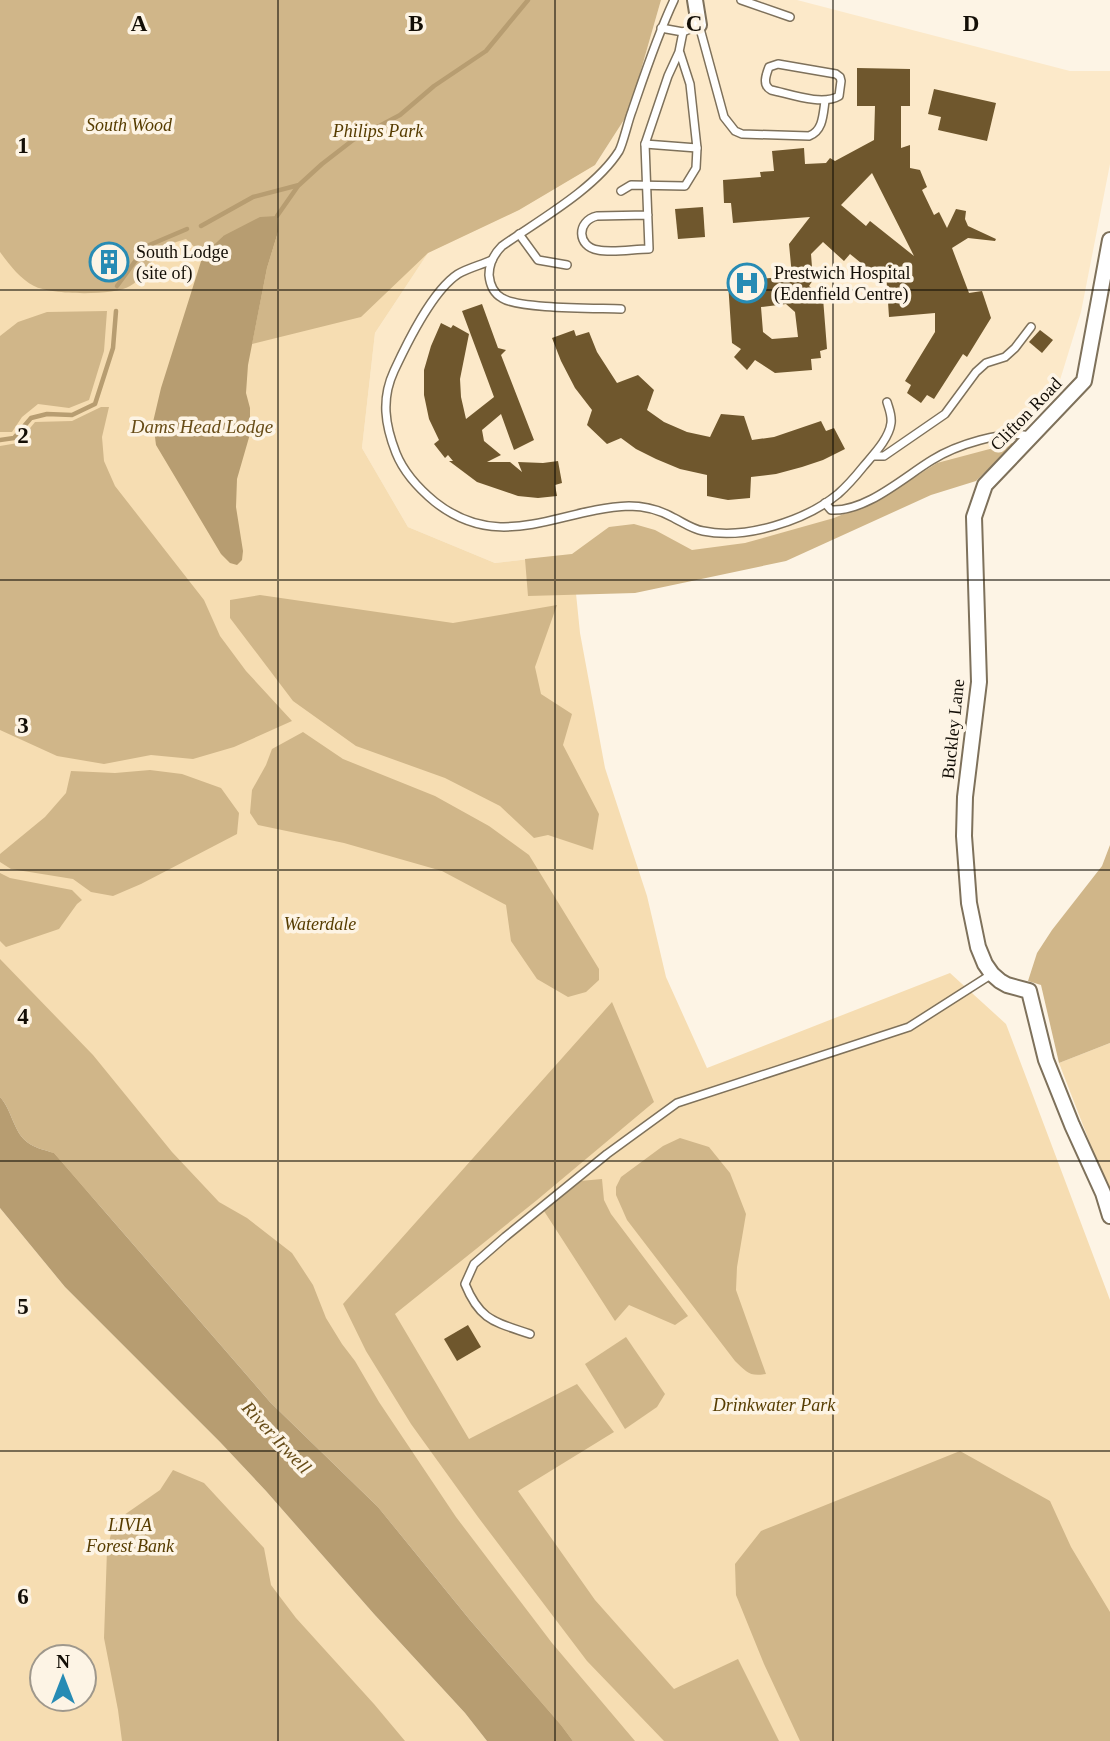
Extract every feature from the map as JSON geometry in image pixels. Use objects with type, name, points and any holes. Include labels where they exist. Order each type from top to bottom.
[{"type":"street","points":[[695,0],[699,25]]},
{"type":"street","name":"Clifton Road","points":[[985,485],[1084,381],[1110,240]]},
{"type":"street","name":"Buckley Lane","points":[[985,485],[974,517],[979,682],[965,797],[964,836],[973,927],[978,947],[992,974]]},
{"type":"street","points":[[992,974],[1007,985],[1029,991],[1046,1060],[1103,1193],[1110,1216]]},
{"type":"lane","points":[[621,309],[510,302],[494,291],[489,269],[502,246],[574,196],[606,169],[621,149],[625,130],[661,28],[674,0]]},
{"type":"lane","points":[[741,0],[790,16]]},
{"type":"lane","points":[[661,28],[683,32],[699,25],[724,117],[735,131],[742,134],[809,136],[818,131],[825,102]]},
{"type":"lane","points":[[648,215],[591,218],[585,222],[582,238],[588,247],[597,250],[649,249],[648,215],[646,184],[645,144],[679,52],[683,32]]},
{"type":"lane","points":[[621,191],[631,185],[685,186],[696,168],[697,148],[690,84],[679,52]]},
{"type":"lane","points":[[778,64],[836,74],[841,81],[839,96],[825,102],[767,88],[765,84],[769,67],[778,64]]},
{"type":"lane","points":[[645,144],[697,148]]},
{"type":"lane","points":[[519,234],[538,261],[567,265]]},
{"type":"lane","points":[[492,260],[458,274],[441,289],[412,335],[393,374],[385,405],[387,425],[398,458],[410,478],[438,504],[469,522],[509,528],[584,512],[631,506],[664,512],[689,527],[704,531],[725,533],[772,526],[801,516],[825,503],[846,486],[873,456],[890,426],[887,402]]},
{"type":"lane","points":[[873,456],[884,456],[945,414],[976,372],[986,363],[1005,357],[1031,327]]},
{"type":"lane","points":[[825,503],[831,509],[839,510],[859,504],[881,494],[935,458],[979,440],[999,435],[1031,437]]},
{"type":"lane","points":[[530,1334],[484,1316],[466,1284],[474,1264],[607,1154],[677,1102],[909,1027],[992,974]]},
{"type":"shaded area","name":"Prestwich Hospital (Edenfield Centre)","points":[[661,0],[797,0],[1070,71],[1110,71],[1110,164],[1081,312],[1060,380],[1013,429],[974,461],[788,549],[572,554],[495,563],[408,527],[362,448],[375,333],[428,253],[519,210],[595,165],[629,112]]},
{"type":"green space","points":[[0,0],[661,0],[595,165],[519,210],[428,253],[375,333],[362,448],[408,527],[495,563],[572,554],[580,633],[605,768],[647,896],[666,977],[707,1068],[950,973],[1006,1024],[1110,1300],[1110,1741],[573,1741],[378,1507],[0,1097]]},
{"type":"green space","name":"Philips Park","points":[[0,0],[661,0],[629,112],[595,165],[519,210],[428,253],[361,317],[252,344],[267,268],[278,232],[223,236],[203,255],[186,239],[173,243],[161,249],[141,277],[130,286],[97,293],[68,293],[34,286],[19,275],[0,252]]},
{"type":"green space","points":[[107,311],[104,351],[89,400],[69,408],[38,404],[22,417],[12,432],[0,432],[0,336],[18,322],[47,312]]},
{"type":"green space","points":[[101,407],[109,407],[102,437],[104,461],[115,486],[204,600],[220,636],[246,671],[292,721],[234,747],[193,759],[151,755],[104,764],[57,756],[0,730],[0,446],[18,443],[35,422],[72,421]]},
{"type":"green space","points":[[1016,442],[976,481],[931,495],[786,561],[635,593],[528,596],[525,559],[572,554],[609,527],[634,524],[655,530],[692,550],[745,543],[834,518],[880,499],[937,463]]},
{"type":"green space","points":[[260,595],[453,623],[557,605],[535,667],[541,694],[572,714],[563,745],[599,814],[593,850],[548,835],[534,838],[500,806],[445,778],[356,746],[293,701],[230,618],[230,600]]},
{"type":"green space","points":[[303,732],[343,759],[435,796],[489,826],[529,855],[599,969],[599,980],[586,992],[568,997],[537,979],[511,941],[506,905],[442,871],[344,843],[258,825],[250,813],[252,790],[272,749]]},
{"type":"green space","points":[[150,770],[182,774],[221,788],[239,813],[237,834],[113,896],[91,892],[73,879],[11,869],[0,862],[0,854],[45,817],[66,793],[71,771],[115,773]]},
{"type":"green space","points":[[1110,845],[1110,1043],[1059,1063],[1041,985],[1028,981],[1037,953],[1102,866]]},
{"type":"green space","points":[[0,873],[10,878],[72,890],[82,900],[59,929],[6,947],[0,941]]},
{"type":"green space","points":[[0,959],[93,1055],[172,1152],[219,1202],[247,1218],[292,1253],[313,1285],[326,1318],[342,1344],[456,1517],[552,1643],[635,1741],[573,1741],[378,1507],[270,1402],[54,1153],[33,1146],[22,1137],[0,1097]]},
{"type":"green space","points":[[612,1002],[654,1102],[395,1314],[469,1439],[577,1384],[614,1432],[518,1491],[595,1600],[674,1689],[738,1659],[779,1741],[664,1741],[587,1661],[478,1517],[411,1424],[366,1351],[343,1304]]},
{"type":"green space","points":[[1110,1043],[1110,1195],[1059,1063]]},
{"type":"green space","points":[[680,1138],[709,1147],[730,1173],[746,1214],[736,1290],[766,1374],[749,1373],[735,1361],[627,1220],[616,1195],[616,1187],[621,1177],[663,1146]]},
{"type":"green space","points":[[602,1179],[604,1200],[611,1214],[688,1316],[675,1325],[629,1305],[615,1321],[544,1211],[580,1181]]},
{"type":"green space","name":"LIVIA Forest Bank","points":[[0,1208],[65,1287],[266,1491],[487,1741],[0,1741]]},
{"type":"green space","points":[[626,1337],[665,1394],[657,1407],[625,1429],[585,1364]]},
{"type":"green space","points":[[960,1451],[1050,1501],[1071,1547],[1110,1612],[1110,1741],[800,1741],[736,1595],[735,1564],[761,1531]]},
{"type":"green space","points":[[173,1470],[204,1483],[264,1548],[271,1585],[296,1618],[405,1741],[122,1741],[104,1638],[107,1550],[114,1522],[160,1490]]},
{"type":"water","name":"Dams Head Lodge","points":[[277,216],[278,232],[267,268],[248,365],[246,393],[250,408],[250,434],[237,479],[236,507],[243,551],[242,560],[237,565],[230,563],[221,554],[156,445],[153,422],[203,255],[223,236],[260,217]]},
{"type":"water","name":"River Irwell","points":[[0,1097],[22,1137],[33,1146],[54,1153],[270,1402],[378,1507],[573,1741],[487,1741],[266,1491],[65,1287],[0,1208]]},
{"type":"building","points":[[857,68],[910,69],[910,106],[901,106],[901,148],[910,145],[910,168],[920,170],[927,187],[922,190],[934,215],[939,212],[947,228],[956,209],[966,211],[968,226],[996,239],[968,238],[952,248],[969,293],[982,291],[991,318],[967,357],[963,354],[934,399],[927,395],[921,403],[907,393],[911,385],[905,381],[935,332],[935,313],[889,317],[886,272],[872,280],[861,277],[866,267],[850,254],[844,261],[823,242],[811,254],[813,280],[809,286],[823,298],[827,349],[820,351],[821,358],[811,359],[812,370],[775,373],[755,360],[747,370],[734,357],[741,349],[732,343],[728,282],[792,276],[789,244],[810,217],[733,223],[731,203],[724,203],[723,180],[761,177],[760,172],[774,171],[772,151],[804,148],[805,164],[826,163],[830,158],[835,161],[874,140],[875,106],[857,106]],"holes":[[[872,173],[914,256],[870,221],[866,226],[841,205]],[[786,304],[795,312],[798,337],[772,339],[763,332],[761,307]]]},
{"type":"building","points":[[934,89],[996,103],[987,141],[938,130],[941,117],[928,114]]},
{"type":"building","points":[[703,207],[705,237],[678,239],[675,209]]},
{"type":"building","name":"South Lodge (site of)","points":[[113,251],[121,264],[105,273],[98,260]]},
{"type":"building","points":[[482,304],[498,348],[506,350],[501,355],[534,440],[514,450],[501,414],[482,430],[484,441],[501,455],[487,462],[510,462],[522,472],[518,462],[558,461],[562,483],[555,485],[557,496],[518,496],[477,482],[449,461],[453,461],[448,455],[445,458],[434,444],[439,440],[429,419],[424,395],[424,370],[441,323],[451,328],[453,325],[469,334],[460,379],[466,419],[494,397],[462,311]]},
{"type":"building","points":[[574,330],[576,336],[589,332],[597,352],[617,383],[638,375],[654,390],[647,410],[664,422],[687,432],[710,437],[721,414],[744,416],[752,440],[774,437],[821,421],[826,431],[834,428],[845,449],[802,467],[751,477],[750,498],[728,500],[707,496],[707,475],[680,469],[656,459],[621,438],[607,444],[587,425],[592,410],[575,388],[552,338]]},
{"type":"building","points":[[1040,330],[1053,340],[1042,353],[1029,342]]},
{"type":"building","points":[[468,1325],[481,1347],[457,1361],[444,1339]]},
{"type":"waterway","points":[[201,226],[253,197],[299,185],[353,140],[400,115],[434,86],[486,51],[528,0]]},
{"type":"waterway","points":[[277,216],[298,186]]},
{"type":"waterway","points":[[147,246],[187,229]]},
{"type":"waterway","points":[[117,286],[136,260]]},
{"type":"waterway","points":[[0,440],[14,438],[31,418],[47,414],[72,415],[95,404],[113,348],[116,311]]},
{"type":"place","name":"South Lodge (site of)","points":[[109,262]]},
{"type":"place","name":"Prestwich Hospital (Edenfield Centre)","points":[[747,283]]},
{"type":"park label","name":"South Wood","points":[[129,125]]},
{"type":"park label","name":"Waterdale","points":[[320,924]]},
{"type":"park label","name":"Drinkwater Park","points":[[774,1405]]}]
